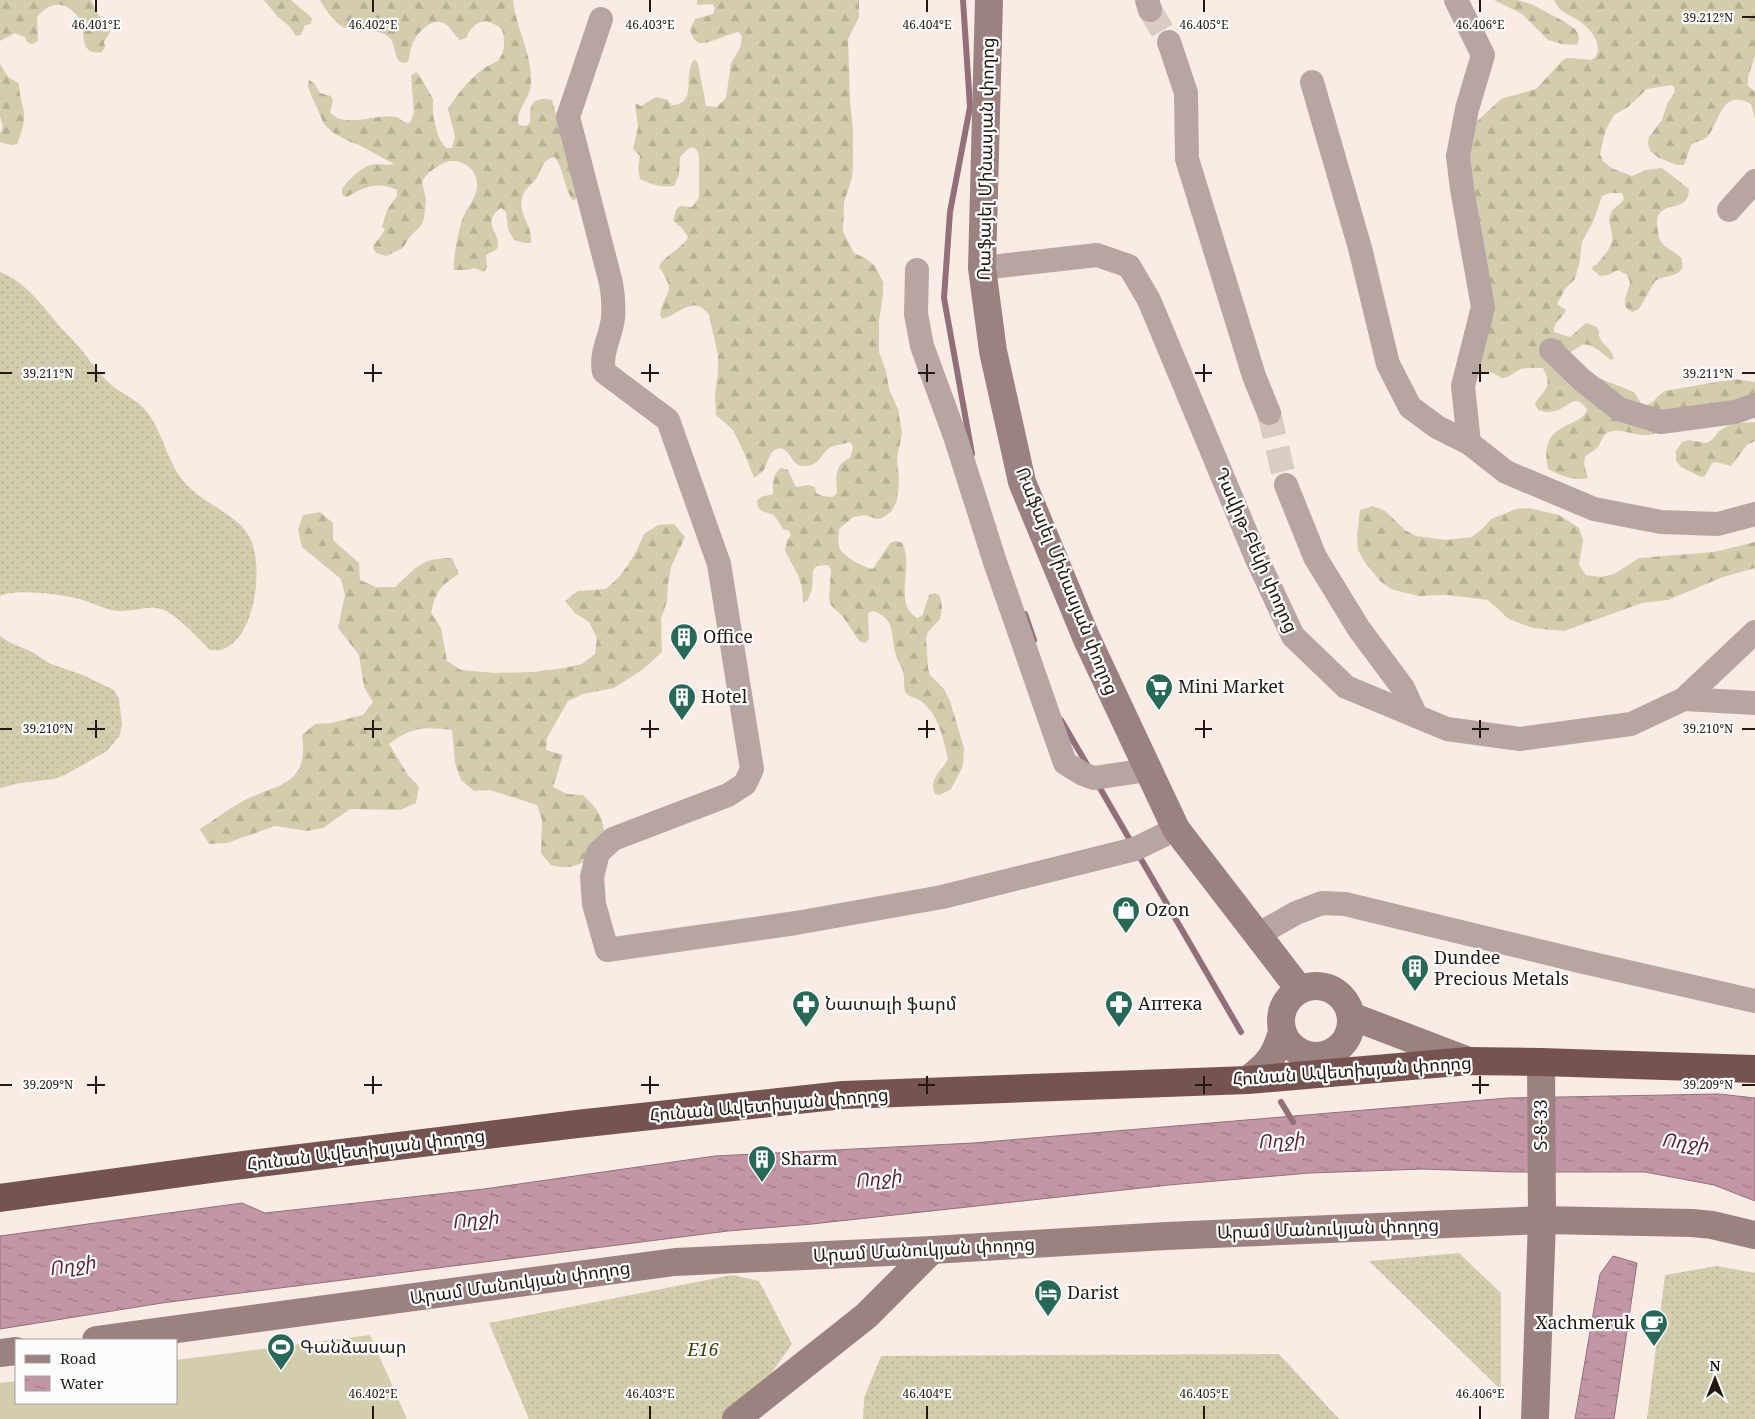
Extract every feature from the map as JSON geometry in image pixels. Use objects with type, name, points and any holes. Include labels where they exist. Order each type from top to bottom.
[{"type":"highway","name":"Հունան Ավետիսյան փողոց","points":[[0,1198],[219,1168],[842,1095],[1248,1080],[1469,1062],[1541,1072],[1755,1068]]},
{"type":"street","name":"Ռաֆայել Մինասյան փողոց","points":[[988,0],[982,268],[993,351],[1022,482],[1086,636],[1176,829],[1300,990]]},
{"type":"street","points":[[1456,0],[1483,55],[1467,109],[1458,156],[1483,307],[1463,386],[1469,443]]},
{"type":"street","points":[[600,20],[568,117],[611,283],[613,320],[604,350],[602,362],[604,372],[668,420],[718,564],[752,769],[745,784],[728,795],[613,839],[598,853],[592,878],[594,904],[607,950],[796,923],[942,897],[1136,849],[1176,829]]},
{"type":"street","points":[[1169,42],[1186,93],[1187,159],[1254,376],[1269,413]]},
{"type":"street","points":[[1312,82],[1360,248],[1388,364],[1410,407],[1437,427],[1469,443],[1506,472],[1594,509],[1661,522],[1718,524],[1755,514]]},
{"type":"street","points":[[1728,210],[1755,181]]},
{"type":"street","name":"Դավիթ-Բեկի փողոց","points":[[982,268],[1097,255],[1129,266],[1149,300],[1256,557],[1293,636],[1346,688],[1447,729],[1520,739],[1631,724],[1684,699],[1755,632]]},
{"type":"street","points":[[917,270],[916,314],[922,346],[955,436],[994,562],[1065,762],[1083,774],[1094,778],[1148,770]]},
{"type":"street","points":[[1551,350],[1582,380],[1620,409],[1661,422],[1735,412],[1755,405]]},
{"type":"street","points":[[1286,485],[1315,557],[1359,629],[1404,688],[1416,716]]},
{"type":"street","name":"Դավիթ-Բեկի փողոց","points":[[1684,699],[1755,703]]},
{"type":"street","points":[[1257,935],[1296,913],[1322,903],[1345,904],[1755,1001]]},
{"type":"street","points":[[1310,987],[1322,987],[1332,990],[1344,1001],[1351,1016],[1351,1028],[1339,1048],[1329,1054],[1318,1056],[1306,1055],[1296,1050],[1287,1042],[1282,1032],[1280,1020],[1283,1008],[1290,997],[1300,990],[1310,987]]},
{"type":"street","points":[[1351,1016],[1469,1062]]},
{"type":"street","points":[[1248,1080],[1264,1067],[1276,1051],[1282,1032]]},
{"type":"street","name":"Տ-8-33","points":[[1535,1419],[1542,1220],[1541,1072]]},
{"type":"street","name":"Արամ Մանուկյան փողոց","points":[[103,1339],[675,1262],[932,1250],[1166,1236],[1542,1220],[1692,1223],[1755,1234]]},
{"type":"street","points":[[736,1419],[866,1316],[932,1250]]},
{"type":"street","points":[[0,1353],[15,1351]]},
{"type":"green space","points":[[0,0],[91,0],[100,18],[110,25],[110,32],[104,42],[105,47],[102,52],[89,50],[84,41],[79,18],[69,8],[58,5],[47,8],[37,17],[38,41],[32,44],[27,42],[25,37],[15,33],[0,41]]},
{"type":"green space","points":[[264,0],[291,0],[312,18],[311,24],[305,25],[301,35],[296,36]]},
{"type":"green space","points":[[320,0],[513,0],[531,71],[530,88],[519,115],[519,125],[526,126],[530,123],[530,110],[535,101],[542,99],[552,100],[579,196],[573,201],[555,157],[551,158],[544,164],[538,176],[524,192],[521,202],[523,214],[530,230],[531,243],[514,240],[508,229],[506,212],[501,208],[492,219],[498,243],[497,249],[486,255],[487,267],[484,272],[474,268],[454,270],[455,250],[461,225],[465,213],[475,196],[477,185],[474,173],[465,164],[454,161],[448,162],[430,172],[422,182],[426,199],[422,224],[409,238],[403,248],[386,256],[376,253],[373,248],[385,229],[382,227],[387,210],[397,196],[397,190],[384,186],[371,186],[347,197],[342,195],[342,189],[354,175],[370,165],[394,164],[332,132],[324,124],[312,97],[308,86],[309,80],[314,83],[320,93],[331,96],[333,101],[330,112],[336,117],[352,120],[388,116],[410,123],[414,112],[411,76],[416,72],[433,99],[433,116],[439,138],[446,148],[452,148],[455,137],[448,109],[472,78],[496,62],[502,55],[504,47],[503,33],[502,29],[496,25],[481,22],[473,27],[466,38],[460,40],[443,23],[432,23],[422,30],[412,44],[408,62],[402,63],[398,60],[392,41],[388,36],[382,33],[343,27],[330,15]]},
{"type":"green space","points":[[697,0],[859,0],[859,17],[848,39],[853,165],[852,178],[844,202],[843,232],[854,253],[865,258],[875,266],[883,282],[879,320],[879,352],[886,371],[889,389],[898,409],[902,433],[897,459],[899,482],[897,500],[892,511],[877,519],[865,515],[853,517],[839,529],[839,544],[842,552],[855,562],[873,569],[890,543],[896,541],[902,543],[906,562],[906,603],[910,611],[917,618],[922,616],[929,595],[935,593],[940,596],[942,608],[940,619],[928,632],[926,638],[928,668],[930,675],[944,689],[950,701],[964,748],[963,765],[960,772],[951,789],[940,795],[935,794],[933,784],[934,779],[948,759],[942,735],[936,720],[927,707],[905,691],[904,674],[894,648],[889,623],[881,614],[873,611],[868,613],[869,638],[866,643],[860,642],[843,617],[831,605],[829,599],[831,570],[828,565],[816,566],[813,571],[812,589],[808,600],[803,603],[802,587],[798,575],[785,551],[787,540],[791,535],[789,531],[783,529],[774,515],[762,511],[758,507],[757,501],[761,497],[773,494],[775,476],[781,468],[788,470],[796,487],[808,485],[815,487],[816,493],[822,496],[833,497],[837,493],[837,472],[841,464],[850,458],[853,447],[850,442],[831,447],[817,462],[804,466],[796,463],[785,450],[777,449],[770,456],[763,471],[754,478],[733,430],[716,415],[715,395],[718,355],[709,315],[697,306],[691,306],[662,319],[660,314],[669,287],[659,267],[688,237],[682,228],[673,221],[676,210],[680,206],[692,207],[699,198],[699,156],[697,150],[693,147],[680,157],[679,175],[674,186],[657,185],[640,179],[638,168],[640,156],[633,149],[638,127],[635,103],[641,106],[656,97],[668,100],[671,105],[680,104],[688,94],[689,72],[695,59],[698,64],[706,106],[717,107],[726,98],[731,63],[740,48],[742,37],[739,32],[708,42],[697,42],[690,29],[695,19],[713,14],[715,8],[713,4],[697,5]]},
{"type":"green space","points":[[1494,0],[1517,0],[1531,4],[1565,22],[1575,29],[1578,34],[1577,45],[1562,44],[1548,40],[1522,14]]},
{"type":"green space","points":[[1554,0],[1755,0],[1755,56],[1748,77],[1748,86],[1755,92],[1755,119],[1751,104],[1741,100],[1733,100],[1727,103],[1708,136],[1691,145],[1684,165],[1677,165],[1659,158],[1650,151],[1648,144],[1649,137],[1662,120],[1667,104],[1675,92],[1674,87],[1671,85],[1647,89],[1628,107],[1614,115],[1606,129],[1600,154],[1603,161],[1611,168],[1632,176],[1646,170],[1662,168],[1689,189],[1688,197],[1684,202],[1662,211],[1658,217],[1657,225],[1662,243],[1681,258],[1681,269],[1675,274],[1655,281],[1639,309],[1633,312],[1628,309],[1625,303],[1630,282],[1627,275],[1618,270],[1608,275],[1600,276],[1592,269],[1611,244],[1610,217],[1615,207],[1624,199],[1622,193],[1610,193],[1602,196],[1593,222],[1582,242],[1575,279],[1565,289],[1557,304],[1566,310],[1555,324],[1554,332],[1570,337],[1586,323],[1597,327],[1600,338],[1611,351],[1614,358],[1611,360],[1594,347],[1586,345],[1582,345],[1568,354],[1596,377],[1634,392],[1642,405],[1652,403],[1665,391],[1734,379],[1755,382],[1755,400],[1655,434],[1641,435],[1622,431],[1609,432],[1603,436],[1598,447],[1585,457],[1584,464],[1588,478],[1582,479],[1567,477],[1548,469],[1546,453],[1549,441],[1554,434],[1583,416],[1587,409],[1583,404],[1574,401],[1552,412],[1538,410],[1535,403],[1548,384],[1543,368],[1523,368],[1507,377],[1501,378],[1491,373],[1474,373],[1476,318],[1464,253],[1459,242],[1457,230],[1475,123],[1501,99],[1536,89],[1563,60],[1567,58],[1592,60],[1596,56],[1598,46],[1590,30],[1561,10]]},
{"type":"green space","points":[[0,64],[8,77],[19,83],[24,116],[17,144],[11,145],[0,142],[0,134],[3,127],[0,116]]},
{"type":"green space","points":[[0,272],[18,282],[41,304],[108,382],[143,407],[158,430],[175,469],[187,485],[245,530],[254,550],[256,583],[249,617],[242,632],[233,643],[221,650],[210,650],[175,617],[158,608],[119,611],[75,598],[29,592],[0,596]]},
{"type":"green space","points":[[1755,422],[1755,441],[1747,445],[1731,466],[1716,462],[1712,463],[1705,476],[1701,477],[1681,467],[1676,461],[1676,451],[1682,442],[1689,440],[1706,443],[1712,440],[1719,431],[1730,425]]},
{"type":"green space","points":[[1373,506],[1385,511],[1405,530],[1416,536],[1446,540],[1472,537],[1491,519],[1516,509],[1529,508],[1559,515],[1579,528],[1583,540],[1579,565],[1586,575],[1601,577],[1614,574],[1639,558],[1714,552],[1755,542],[1755,568],[1723,577],[1668,600],[1642,603],[1564,631],[1533,628],[1509,619],[1488,600],[1448,595],[1418,596],[1391,589],[1380,581],[1358,550],[1357,537],[1360,510]]},
{"type":"green space","points":[[320,512],[333,523],[333,540],[359,563],[360,580],[376,587],[395,587],[420,565],[442,558],[452,558],[459,574],[447,582],[437,594],[431,613],[441,628],[447,661],[461,670],[495,673],[534,672],[582,664],[595,654],[597,638],[589,622],[575,613],[565,601],[578,591],[606,589],[628,565],[644,534],[658,525],[674,524],[685,537],[671,567],[667,601],[661,619],[662,652],[642,670],[614,688],[583,694],[568,701],[547,738],[546,750],[563,755],[553,787],[567,794],[583,795],[601,817],[604,829],[603,838],[601,845],[590,858],[567,867],[551,865],[541,853],[542,820],[537,805],[490,790],[474,791],[461,780],[455,763],[452,730],[434,728],[412,731],[389,744],[408,775],[419,787],[416,803],[400,810],[350,809],[323,828],[307,831],[275,826],[227,843],[209,844],[200,829],[237,804],[279,786],[296,774],[301,765],[303,752],[302,735],[315,724],[331,723],[363,715],[373,702],[364,687],[359,655],[338,628],[345,595],[341,579],[302,547],[298,530],[303,515]]},
{"type":"green space","points":[[0,636],[51,664],[83,675],[114,690],[119,699],[122,724],[120,735],[107,751],[65,775],[54,779],[20,783],[0,788]]},
{"type":"green space","points":[[1459,1253],[1501,1293],[1501,1390],[1369,1261]]},
{"type":"green space","points":[[1717,1266],[1755,1273],[1755,1419],[1647,1419],[1665,1275]]},
{"type":"green space","name":"E16","points":[[732,1275],[759,1281],[792,1344],[752,1400],[723,1419],[529,1419],[489,1323]]},
{"type":"green space","name":"Գանձասար","points":[[370,1335],[407,1419],[0,1419],[0,1383],[15,1381],[15,1404],[178,1404],[178,1360]]},
{"type":"green space","points":[[1279,1354],[1339,1419],[863,1419],[864,1398],[881,1356]]},
{"type":"water","name":"Ողջի","points":[[1719,1094],[1755,1098],[1755,1201],[1714,1185],[1645,1172],[1512,1172],[1422,1169],[1310,1173],[1169,1185],[812,1224],[728,1231],[162,1303],[0,1329],[0,1236],[242,1203],[265,1213],[484,1189],[715,1156],[973,1143],[1508,1098]]},
{"type":"water","points":[[1613,1256],[1637,1263],[1614,1419],[1575,1419],[1600,1274]]},
{"type":"waterway","points":[[963,0],[970,107],[950,212],[944,298],[972,454]]},
{"type":"waterway","points":[[1025,614],[1034,640]]},
{"type":"waterway","points":[[1061,720],[1089,768]]},
{"type":"waterway","points":[[1097,783],[1241,1032]]},
{"type":"waterway","name":"Ողջի","points":[[1281,1102],[1293,1122]]},
{"type":"tunnel","points":[[1150,10],[1169,42]]},
{"type":"tunnel","points":[[1269,413],[1286,485]]},
{"type":"place","name":"Office","points":[[684,661]]},
{"type":"place","name":"Mini Market","points":[[1159,711]]},
{"type":"place","name":"Hotel","points":[[682,721]]},
{"type":"place","name":"Ozon","points":[[1126,934]]},
{"type":"place","name":"Dundee Precious Metals","points":[[1415,992]]},
{"type":"place","name":"Նատալի ֆարմ","points":[[806,1028]]},
{"type":"place","name":"Аптека","points":[[1119,1028]]},
{"type":"place","name":"Sharm","points":[[762,1183]]},
{"type":"place","name":"Darist","points":[[1048,1317]]},
{"type":"place","name":"Xachmeruk","points":[[1654,1347]]},
{"type":"place","name":"Գանձասար","points":[[281,1371]]}]
